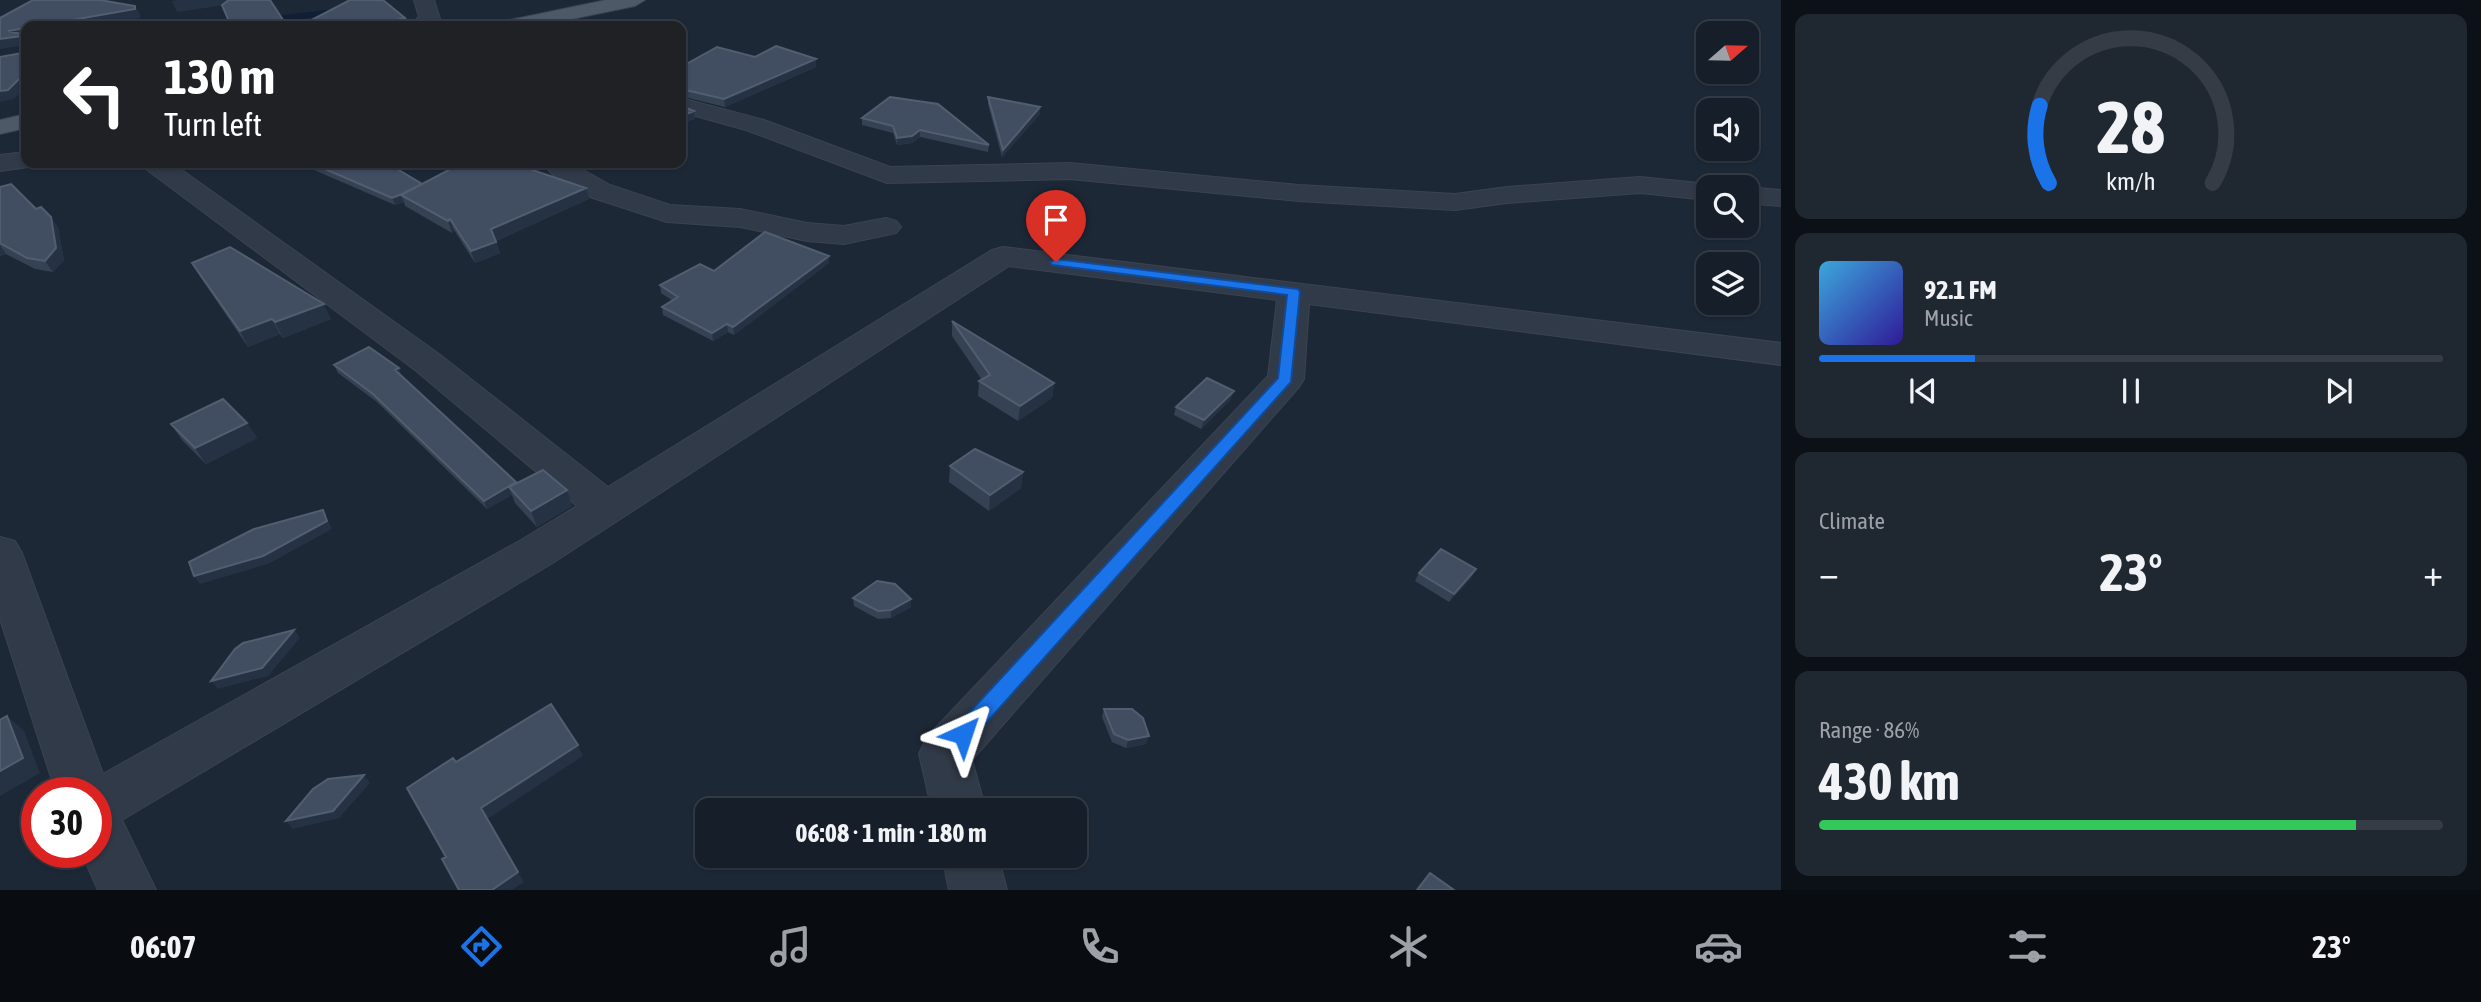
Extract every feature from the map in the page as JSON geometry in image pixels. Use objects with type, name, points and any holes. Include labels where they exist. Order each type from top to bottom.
[{"type":"main road","points":[[538,21],[635,0]]},
{"type":"main road","points":[[0,127],[21,122]]},
{"type":"street","points":[[425,0],[430,19],[427,21]]},
{"type":"street","points":[[686,105],[755,125],[887,176],[1070,171],[1299,193],[1455,202],[1507,195],[1640,185],[1696,191]]},
{"type":"street","points":[[0,163],[21,161]]},
{"type":"street","points":[[162,168],[427,362],[607,508]]},
{"type":"street","points":[[561,168],[600,191],[667,213],[740,218],[807,232],[844,235],[886,227]]},
{"type":"street","points":[[1759,196],[1781,198]]},
{"type":"street","points":[[112,797],[536,552],[1003,256],[1781,354]]},
{"type":"street","points":[[956,798],[945,754],[1286,379],[1294,292]]},
{"type":"street","points":[[0,553],[77,777]]},
{"type":"street","points":[[112,859],[127,890]]},
{"type":"street","points":[[973,868],[978,890]]},
{"type":"building","points":[[33,0],[100,0],[135,6],[135,9],[67,21],[21,21],[21,29],[8,31],[21,36],[0,39],[0,18]]},
{"type":"building","points":[[229,0],[270,0],[284,21],[229,21],[222,5]]},
{"type":"building","points":[[350,0],[383,0],[405,18],[391,21],[310,21]]},
{"type":"building","points":[[776,46],[816,59],[724,99],[686,90],[686,64],[717,47],[755,57]]},
{"type":"building","points":[[21,53],[21,77],[8,90],[0,91],[0,57]]},
{"type":"building","points":[[890,97],[938,104],[989,145],[920,130],[912,136],[897,138],[893,126],[862,118]]},
{"type":"building","points":[[988,97],[1040,107],[1003,150]]},
{"type":"building","points":[[323,168],[395,168],[422,184],[392,198]]},
{"type":"building","points":[[452,168],[527,168],[586,188],[491,229],[496,242],[471,251],[450,219],[448,221],[401,195]]},
{"type":"building","points":[[11,184],[36,209],[41,207],[51,217],[56,248],[45,261],[27,258],[0,243],[0,187]]},
{"type":"building","points":[[765,232],[829,256],[733,327],[727,324],[712,333],[662,307],[678,297],[660,285],[700,264],[714,271]]},
{"type":"building","points":[[230,247],[324,304],[275,322],[272,319],[240,331],[192,263]]},
{"type":"building","points":[[952,321],[1054,383],[1020,406],[979,381],[990,375]]},
{"type":"building","points":[[369,347],[399,368],[395,370],[516,482],[484,501],[373,394],[334,365]]},
{"type":"building","points":[[1207,378],[1234,391],[1204,420],[1176,407]]},
{"type":"building","points":[[223,399],[247,423],[195,448],[171,424]]},
{"type":"building","points":[[975,449],[1023,472],[990,495],[950,466]]},
{"type":"building","points":[[543,470],[567,490],[531,511],[509,487]]},
{"type":"building","points":[[323,510],[327,521],[263,556],[194,576],[189,562],[254,529]]},
{"type":"building","points":[[1441,549],[1476,569],[1454,594],[1419,573]]},
{"type":"building","points":[[877,581],[895,584],[911,599],[891,610],[878,611],[853,598]]},
{"type":"building","points":[[294,630],[262,668],[211,681],[235,649],[243,643]]},
{"type":"building","points":[[551,704],[578,745],[481,808],[518,872],[492,890],[459,890],[442,859],[446,857],[407,788],[453,758],[456,762]]},
{"type":"building","points":[[1104,709],[1132,709],[1143,718],[1149,736],[1128,740],[1114,734]]},
{"type":"building","points":[[7,716],[23,758],[0,771],[0,720]]},
{"type":"building","points":[[364,775],[333,811],[286,821],[313,789],[328,779]]},
{"type":"building","points":[[1430,873],[1454,890],[1417,890]]},
{"type":"waterway","points":[[268,20],[335,12]]},
{"type":"route","points":[[963,734],[1286,379],[1294,292],[1056,262]]}]
